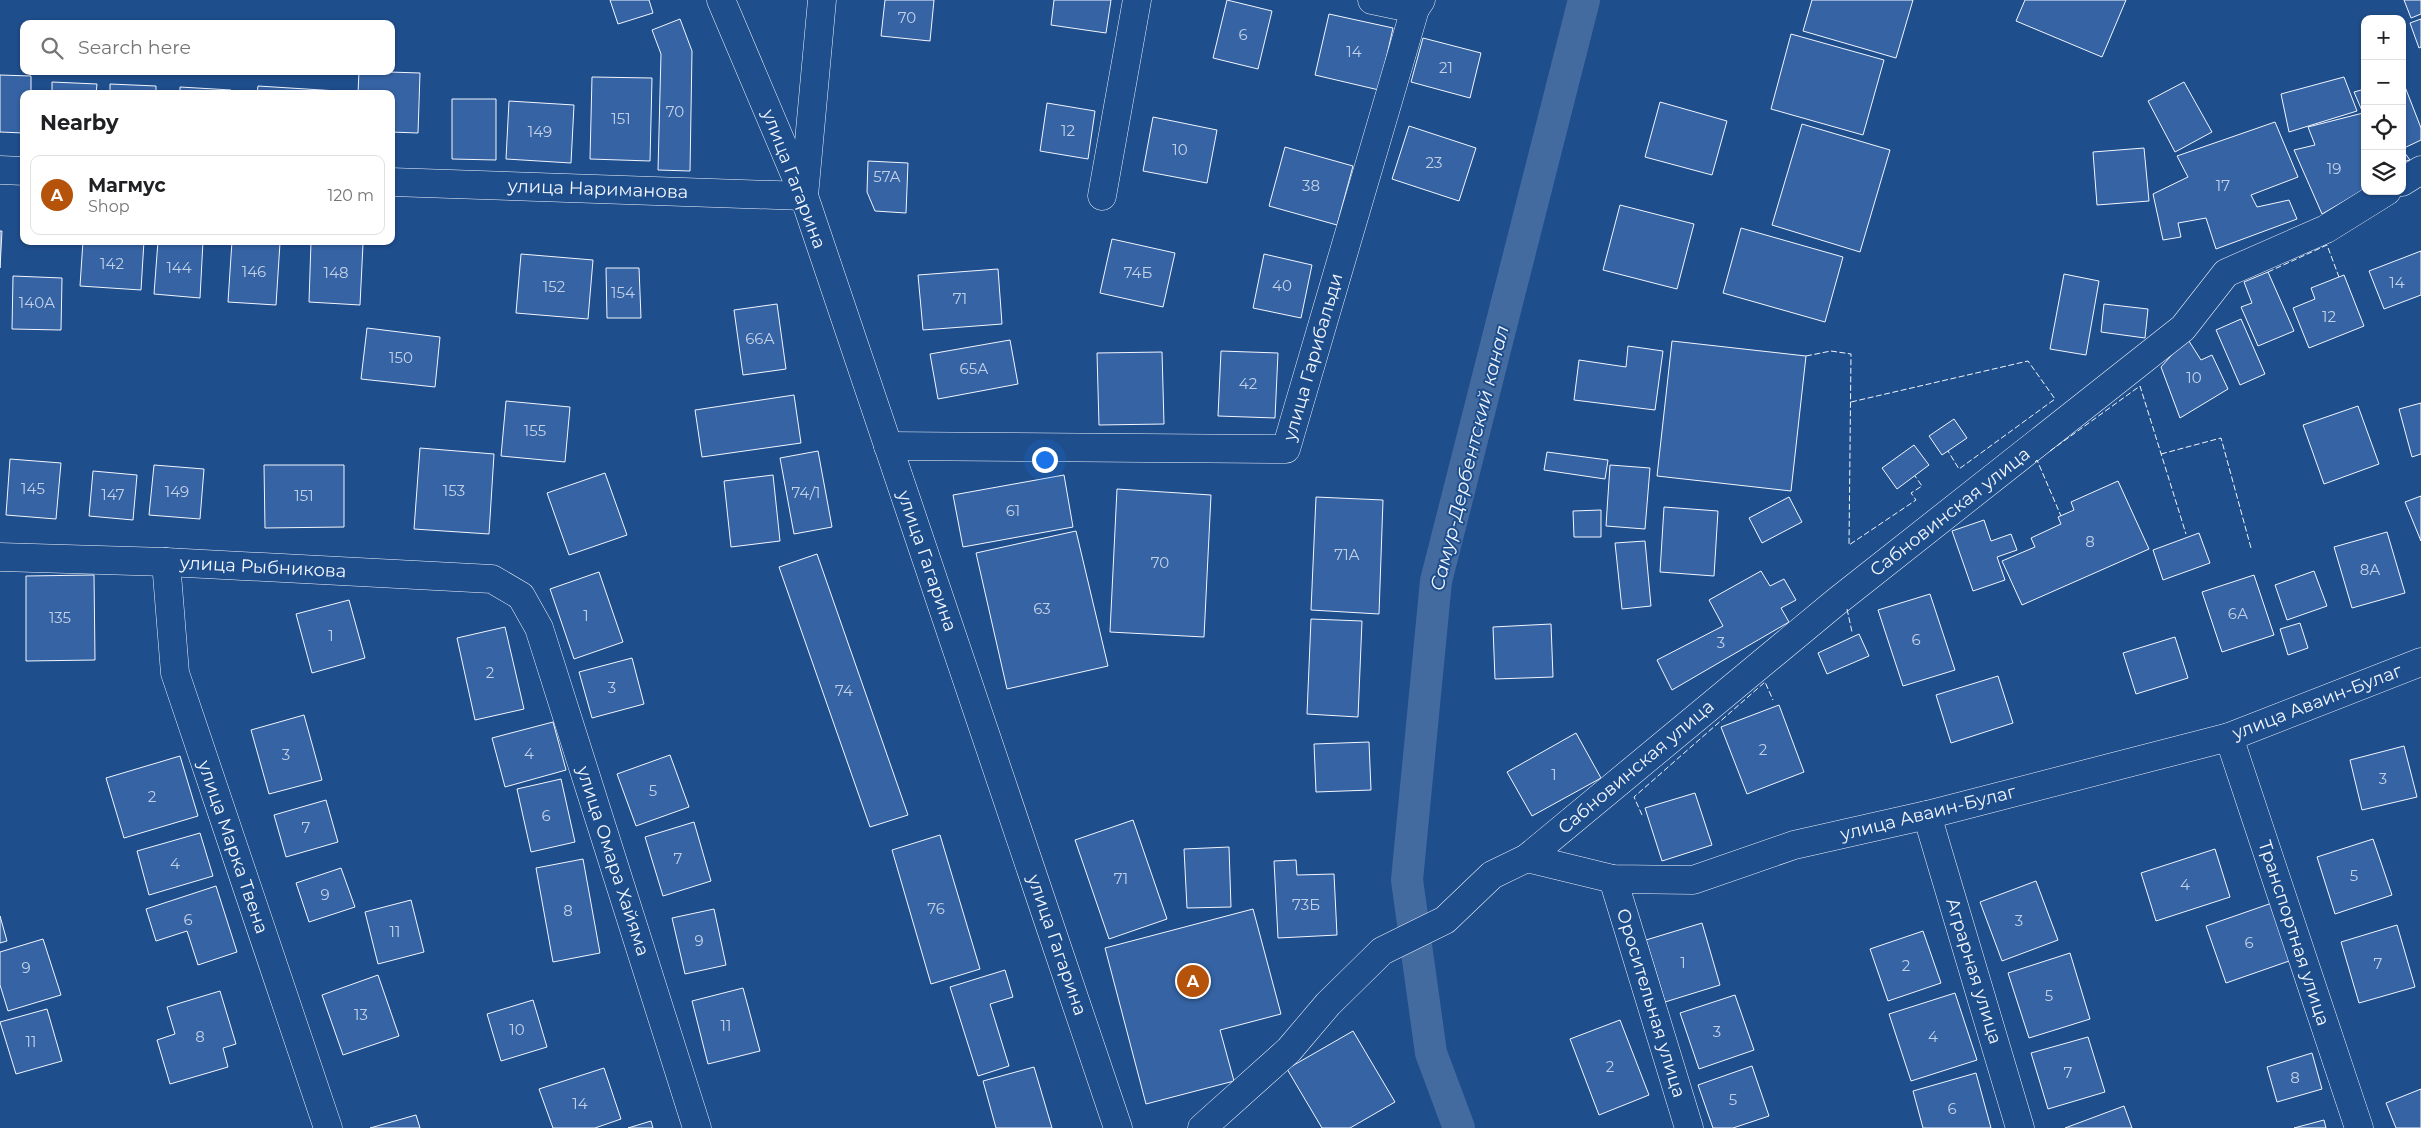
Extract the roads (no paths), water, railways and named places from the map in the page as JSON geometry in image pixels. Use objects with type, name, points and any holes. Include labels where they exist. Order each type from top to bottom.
[{"type":"street","name":"улица Гагарина","points":[[721,0],[804,196],[1118,1128]]},
{"type":"street","points":[[804,196],[822,0]]},
{"type":"street","points":[[1102,196],[1136,0]]},
{"type":"street","points":[[1372,0],[1418,5]]},
{"type":"street","name":"улица Гарибальди","points":[[888,446],[1286,449],[1418,5]]},
{"type":"street","points":[[0,170],[20,171]]},
{"type":"street","points":[[2406,179],[2421,170]]},
{"type":"street","name":"улица Нариманова","points":[[395,182],[804,196]]},
{"type":"street","name":"Сабновинская улица","points":[[1527,858],[1836,602],[2183,328],[2226,273],[2326,229],[2381,195]]},
{"type":"street","name":"улица Рыбникова","points":[[0,556],[166,562],[492,579],[521,596]]},
{"type":"street","name":"улица Марка Твена","points":[[166,562],[175,673],[328,1128]]},
{"type":"street","name":"улица Омара Хайяма","points":[[521,596],[539,628],[697,1128]]},
{"type":"street","name":"улица Аваин-Булаг","points":[[1527,858],[1613,879],[1693,880],[1794,845],[1927,815],[2229,737],[2421,662]]},
{"type":"street","name":"Транспортная улица","points":[[2229,737],[2359,1128]]},
{"type":"street","name":"Аграрная улица","points":[[1927,815],[2020,1128]]},
{"type":"street","points":[[1202,1128],[1289,1050],[1328,1004],[1382,951],[1446,920],[1492,875],[1527,858]]},
{"type":"street","name":"Оросительная улица","points":[[1613,879],[1689,1128]]},
{"type":"waterway","name":"Самур-Дербентский канал","points":[[1459,1128],[1431,1053],[1407,880],[1436,581],[1584,0]]},
{"type":"place","name":"Магмус","points":[[1193,981]]}]
